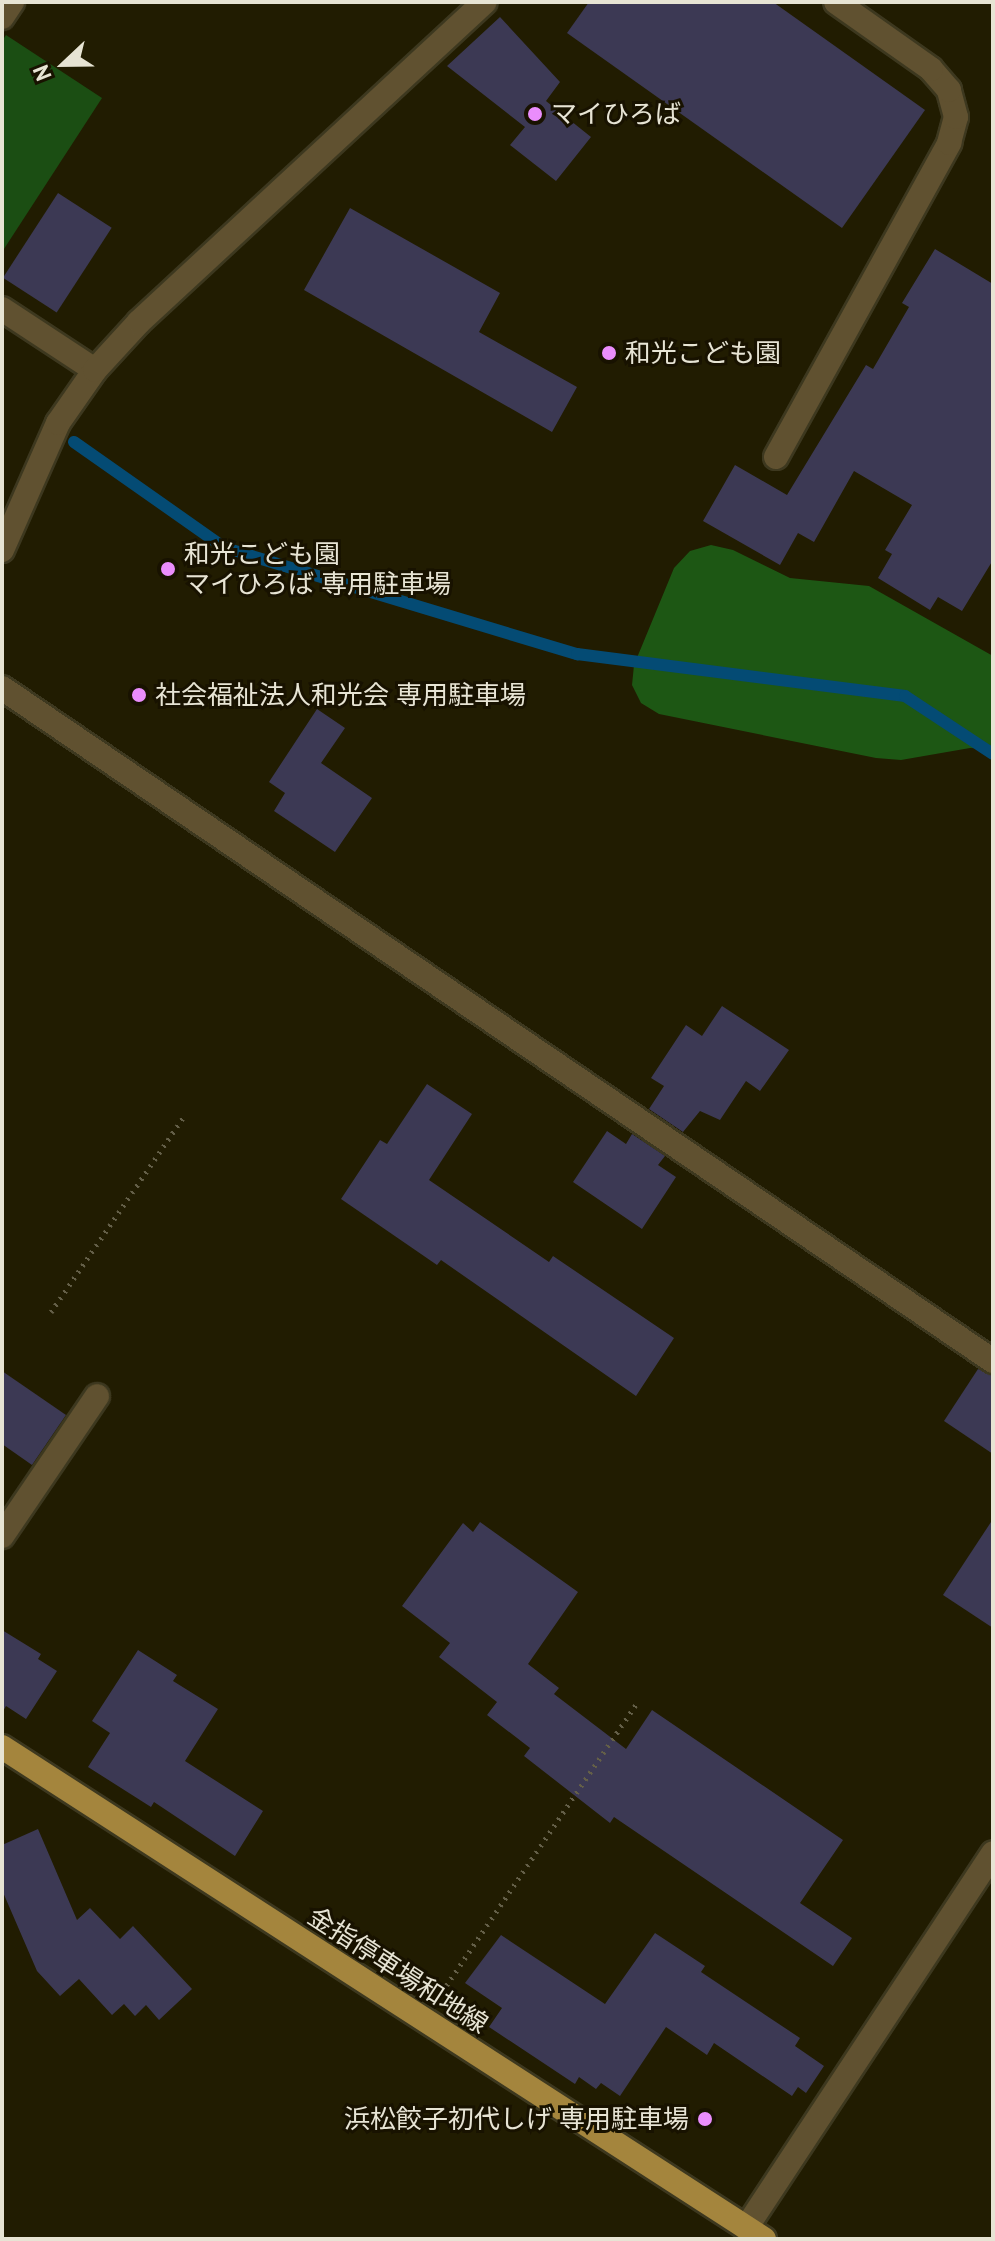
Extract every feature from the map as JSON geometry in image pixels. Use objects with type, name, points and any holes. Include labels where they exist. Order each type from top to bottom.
[{"type":"main road","name":"金指停車場和地線","points":[[2,1747],[755,2233]]},
{"type":"street","points":[[2,17],[12,2]]},
{"type":"street","points":[[2,550],[58,423],[95,370],[139,322],[485,2]]},
{"type":"street","points":[[776,457],[949,143],[956,117],[949,90],[931,69],[836,2]]},
{"type":"street","points":[[2,309],[95,370]]},
{"type":"street","points":[[2,688],[993,1361]]},
{"type":"street","points":[[2,1536],[97,1396]]},
{"type":"street","points":[[755,2233],[993,1853]]},
{"type":"path","points":[[51,1312],[185,1115]]},
{"type":"path","points":[[424,2020],[636,1704]]},
{"type":"green space","points":[[6,35],[102,98],[2,252],[2,41]]},
{"type":"green space","points":[[711,545],[733,550],[790,578],[869,586],[993,656],[993,749],[970,748],[901,760],[876,758],[659,714],[641,703],[632,685],[634,665],[674,568],[690,551]]},
{"type":"building","points":[[589,2],[773,2],[925,110],[842,228],[567,33]]},
{"type":"building","name":"マイひろば","points":[[500,17],[560,82],[546,101],[591,137],[556,181],[510,145],[525,127],[447,66]]},
{"type":"building","points":[[58,193],[112,228],[57,313],[3,278]]},
{"type":"building","points":[[350,208],[500,293],[479,332],[577,387],[552,432],[304,290]]},
{"type":"building","points":[[935,249],[993,284],[993,560],[962,611],[938,597],[930,610],[878,578],[892,554],[885,550],[912,505],[854,471],[814,542],[798,533],[780,565],[703,521],[735,465],[787,495],[866,365],[873,369],[909,307],[902,303]]},
{"type":"building","points":[[317,709],[345,728],[321,763],[372,798],[335,852],[274,811],[285,793],[269,782]]},
{"type":"building","points":[[722,1006],[789,1050],[760,1091],[746,1081],[720,1120],[700,1111],[683,1132],[649,1109],[664,1086],[651,1078],[686,1025],[702,1036]]},
{"type":"building","points":[[427,1084],[472,1114],[429,1180],[549,1262],[553,1256],[674,1338],[636,1396],[441,1260],[437,1265],[341,1199],[380,1140],[387,1144]]},
{"type":"building","points":[[607,1131],[626,1144],[632,1134],[665,1156],[658,1165],[676,1177],[642,1229],[573,1182]]},
{"type":"building","points":[[978,1369],[993,1376],[993,1454],[944,1421]]},
{"type":"building","points":[[2,1371],[66,1415],[32,1465],[2,1444]]},
{"type":"building","points":[[993,1519],[993,1628],[943,1595]]},
{"type":"building","points":[[480,1522],[578,1592],[528,1664],[559,1688],[554,1694],[626,1749],[652,1710],[843,1840],[800,1903],[852,1938],[833,1966],[614,1817],[610,1823],[524,1756],[530,1748],[487,1715],[497,1702],[439,1657],[450,1643],[402,1606],[463,1523],[473,1532]]},
{"type":"building","points":[[2,1630],[41,1654],[38,1659],[57,1671],[26,1719],[6,1706],[2,1713]]},
{"type":"building","points":[[138,1650],[177,1675],[173,1681],[218,1709],[185,1761],[263,1811],[235,1856],[154,1802],[151,1807],[88,1767],[110,1733],[92,1721]]},
{"type":"building","points":[[38,1829],[77,1920],[90,1908],[120,1939],[133,1926],[192,1989],[159,2020],[146,2005],[135,2016],[124,2004],[112,2015],[79,1979],[60,1996],[37,1971],[2,1890],[2,1845]]},
{"type":"building","points":[[655,1933],[705,1966],[701,1972],[800,2038],[795,2046],[824,2066],[806,2093],[798,2087],[792,2096],[714,2043],[707,2055],[666,2027],[620,2096],[601,2083],[596,2089],[579,2077],[575,2084],[489,2027],[502,2008],[465,1983],[501,1935],[605,2004]]},
{"type":"waterway","points":[[74,442],[225,548],[577,654],[905,696],[993,754]]},
{"type":"place","name":"マイひろば","points":[[535,114]]},
{"type":"place","name":"和光こども園","points":[[609,353]]},
{"type":"place","name":"和光こども園 マイひろば 専用駐車場","points":[[168,569]]},
{"type":"place","name":"社会福祉法人和光会 専用駐車場","points":[[139,695]]},
{"type":"place","name":"浜松餃子初代しげ 専用駐車場","points":[[705,2119]]}]
